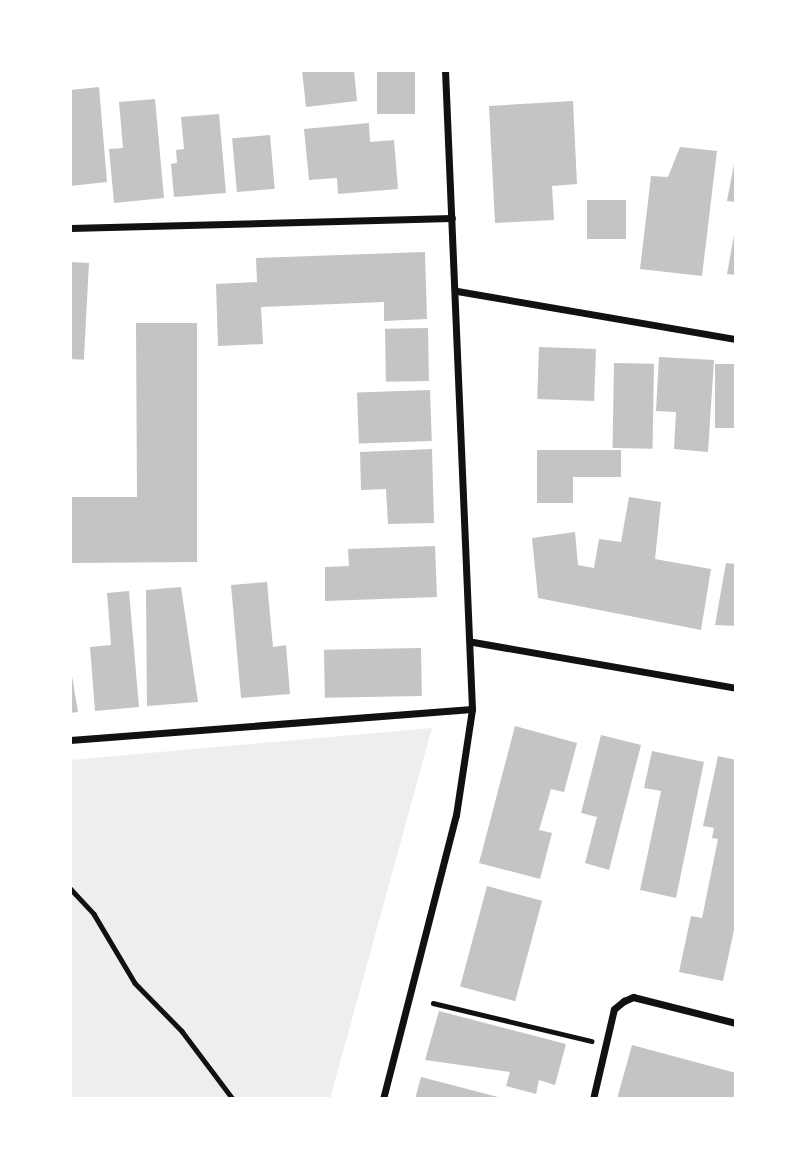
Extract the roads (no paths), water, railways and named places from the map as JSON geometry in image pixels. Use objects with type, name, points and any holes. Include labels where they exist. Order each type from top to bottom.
[{"type":"street","points":[[383,1099],[456,815],[472,709],[473,642],[445,70]]},
{"type":"street","points":[[70,228],[452,218]]},
{"type":"street","points":[[457,291],[736,338]]},
{"type":"street","points":[[473,642],[736,688]]},
{"type":"street","points":[[70,740],[472,709]]},
{"type":"street","points":[[593,1099],[614,1009],[633,997],[736,1023]]}]
